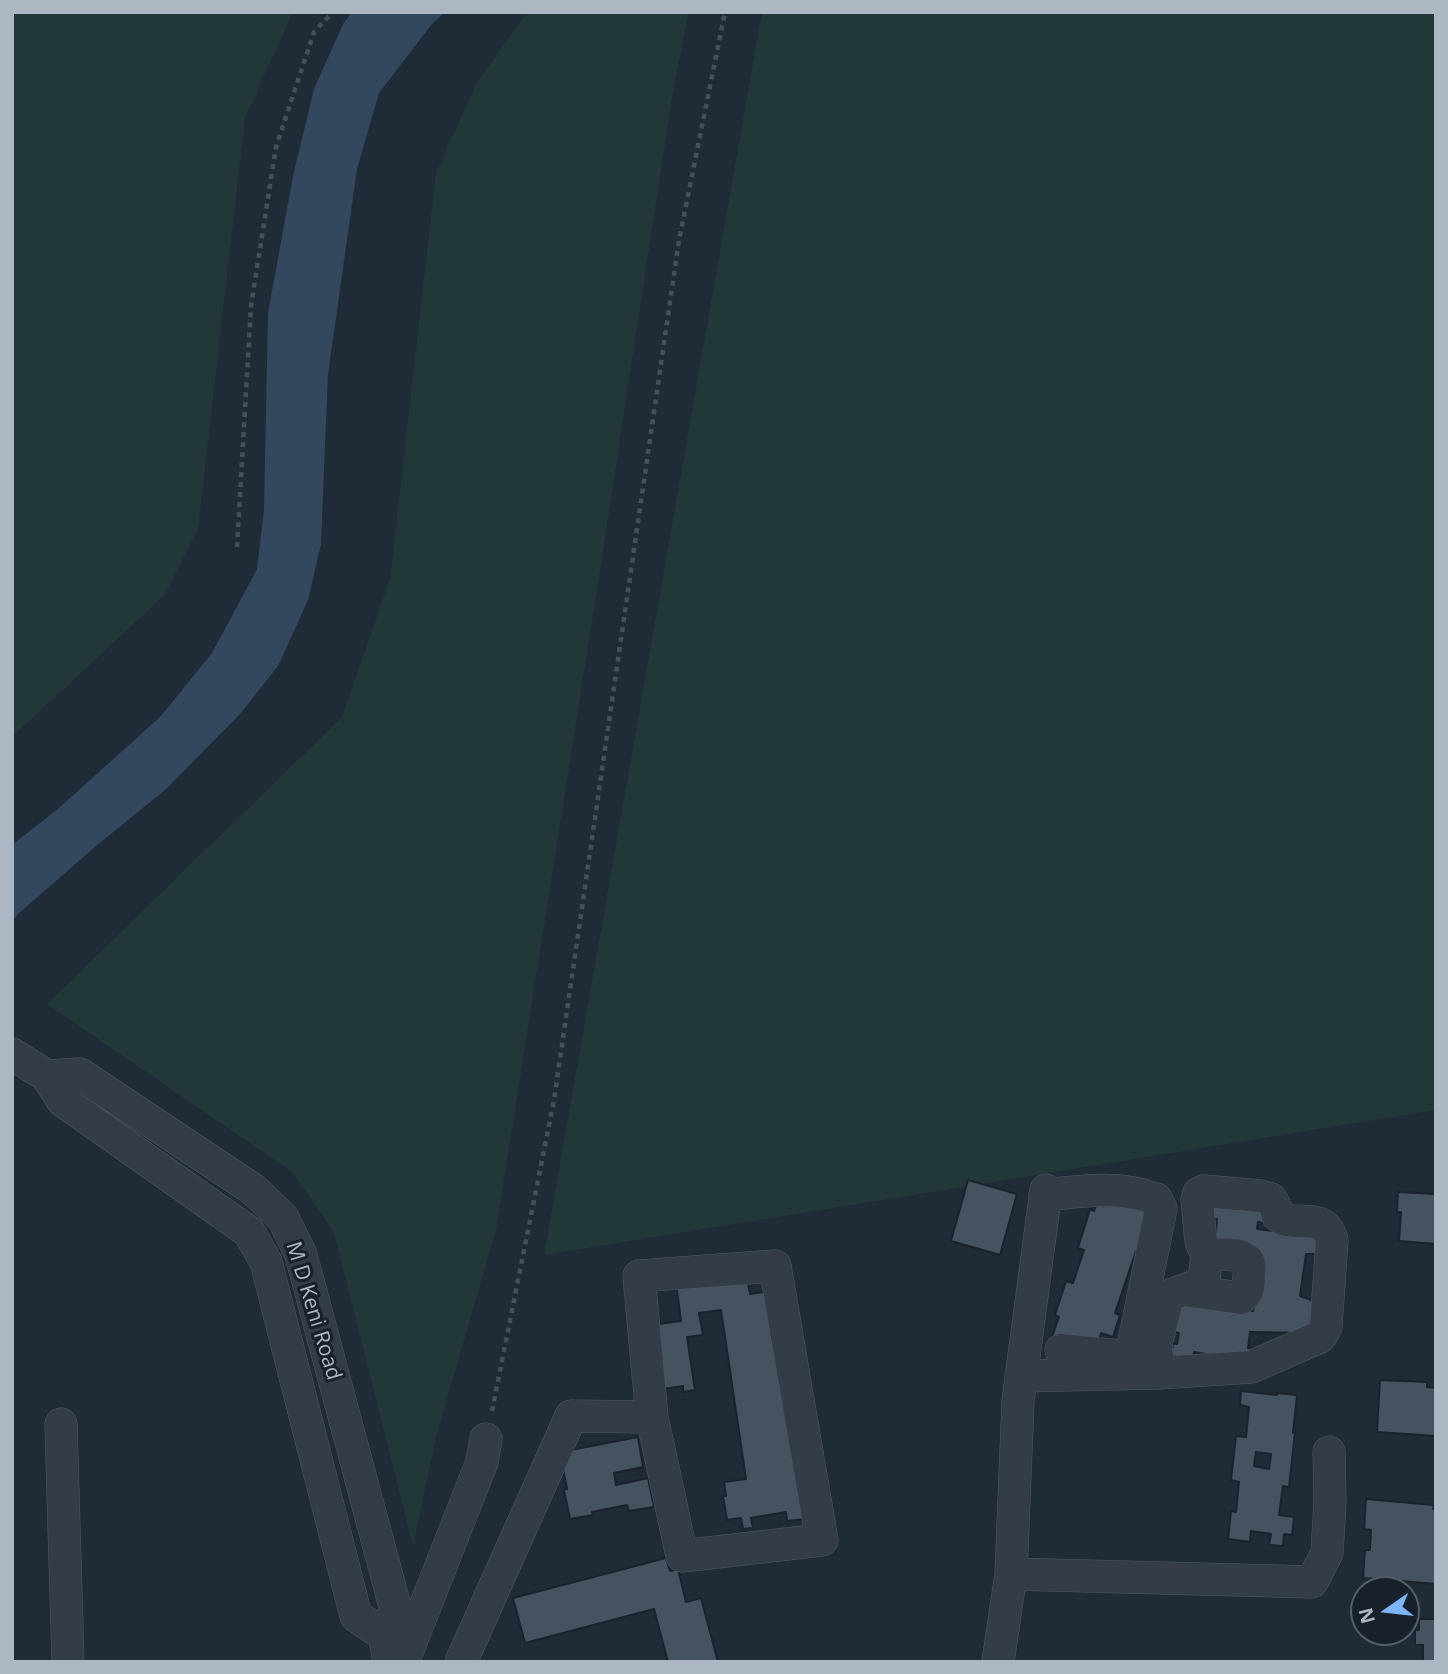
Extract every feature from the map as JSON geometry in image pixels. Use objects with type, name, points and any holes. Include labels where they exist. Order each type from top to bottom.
[{"type":"street","name":"M D Keni Road","points":[[12,1054],[47,1076],[80,1074],[254,1189],[284,1217],[300,1255],[396,1610],[386,1649]]},
{"type":"street","points":[[998,1662],[1011,1574],[1018,1401],[1045,1192],[1095,1189],[1142,1193],[1156,1199],[1161,1209],[1140,1368]]},
{"type":"street","points":[[1021,1377],[1140,1368],[1251,1367],[1320,1337],[1326,1327],[1332,1240],[1330,1231],[1322,1224],[1309,1221],[1284,1221],[1278,1216],[1271,1199],[1261,1196],[1204,1191],[1199,1193],[1197,1200],[1201,1242],[1207,1255],[1204,1279],[1198,1285],[1170,1295],[1156,1344],[1140,1368]]},
{"type":"street","points":[[1183,1290],[1245,1296],[1248,1289],[1249,1264],[1246,1260],[1236,1256],[1207,1255]]},
{"type":"street","points":[[775,1266],[822,1540],[682,1556],[652,1418],[639,1276],[775,1266]]},
{"type":"street","points":[[1061,1350],[1140,1368]]},
{"type":"street","points":[[461,1662],[571,1416],[652,1418]]},
{"type":"street","points":[[61,1424],[68,1662]]},
{"type":"street","points":[[403,1662],[482,1462],[486,1439]]},
{"type":"street","points":[[1011,1574],[1312,1581],[1327,1553],[1329,1452]]},
{"type":"path","points":[[237,547],[251,306],[276,147],[314,32],[332,12]]},
{"type":"path","points":[[486,1439],[554,1100],[679,240],[725,12]]},
{"type":"green space","points":[[12,12],[293,12],[245,118],[198,529],[165,595],[12,737]]},
{"type":"green space","points":[[527,12],[689,12],[673,91],[496,1230],[436,1437],[413,1546],[334,1232],[292,1172],[47,1004],[342,717],[390,579],[436,173],[477,82]]},
{"type":"green space","points":[[762,12],[1436,12],[1436,1110],[544,1255]]},
{"type":"water","points":[[352,12],[445,12],[432,24],[379,93],[357,169],[328,374],[321,544],[308,600],[278,666],[241,713],[165,790],[96,846],[12,922],[12,845],[59,808],[161,716],[212,653],[257,569],[264,510],[268,313],[293,176],[314,89],[343,24]]},
{"type":"building","points":[[968,1180],[1017,1194],[1000,1255],[951,1241]]},
{"type":"building","points":[[1398,1192],[1436,1194],[1436,1244],[1399,1241],[1401,1212],[1397,1212]]},
{"type":"building","points":[[1100,1196],[1155,1215],[1142,1253],[1136,1251],[1115,1313],[1120,1315],[1113,1337],[1101,1333],[1098,1345],[1077,1345],[1052,1337],[1059,1317],[1055,1315],[1066,1281],[1073,1283],[1084,1250],[1078,1248],[1090,1209],[1094,1211]]},
{"type":"building","points":[[1211,1204],[1266,1212],[1269,1224],[1258,1222],[1257,1229],[1324,1237],[1322,1254],[1306,1254],[1300,1296],[1314,1301],[1309,1333],[1250,1332],[1248,1348],[1256,1349],[1254,1362],[1194,1352],[1192,1359],[1171,1356],[1173,1343],[1177,1344],[1179,1333],[1174,1332],[1179,1299],[1253,1311],[1262,1256],[1210,1246],[1210,1232],[1216,1232],[1217,1219],[1208,1218]]},
{"type":"building","points":[[744,1258],[750,1294],[782,1289],[805,1519],[787,1521],[786,1512],[751,1518],[753,1528],[743,1529],[741,1518],[727,1520],[723,1496],[726,1496],[724,1482],[746,1479],[721,1310],[699,1313],[703,1335],[687,1337],[695,1390],[683,1392],[683,1386],[656,1390],[652,1325],[681,1321],[674,1269]]},
{"type":"building","points":[[1380,1380],[1427,1382],[1427,1387],[1436,1388],[1436,1436],[1377,1432]]},
{"type":"building","points":[[1241,1391],[1297,1395],[1289,1487],[1283,1486],[1279,1515],[1294,1517],[1292,1535],[1284,1534],[1283,1546],[1269,1545],[1271,1534],[1251,1531],[1250,1542],[1228,1539],[1231,1511],[1236,1512],[1239,1482],[1231,1480],[1236,1436],[1246,1437],[1249,1407],[1240,1405]],"holes":[[[1256,1452],[1271,1454],[1269,1469],[1254,1466]]]},
{"type":"building","points":[[638,1437],[643,1467],[614,1473],[616,1485],[648,1478],[654,1507],[629,1511],[627,1505],[570,1519],[560,1452]]},
{"type":"building","points":[[1366,1499],[1434,1505],[1436,1584],[1420,1583],[1420,1576],[1363,1576],[1365,1550],[1370,1550],[1371,1530],[1364,1529]]},
{"type":"building","points":[[666,1558],[670,1571],[678,1569],[686,1602],[701,1598],[718,1662],[668,1662],[654,1609],[525,1643],[513,1598]]},
{"type":"building","points":[[1420,1619],[1436,1619],[1436,1662],[1423,1662],[1423,1645],[1420,1645]]}]
